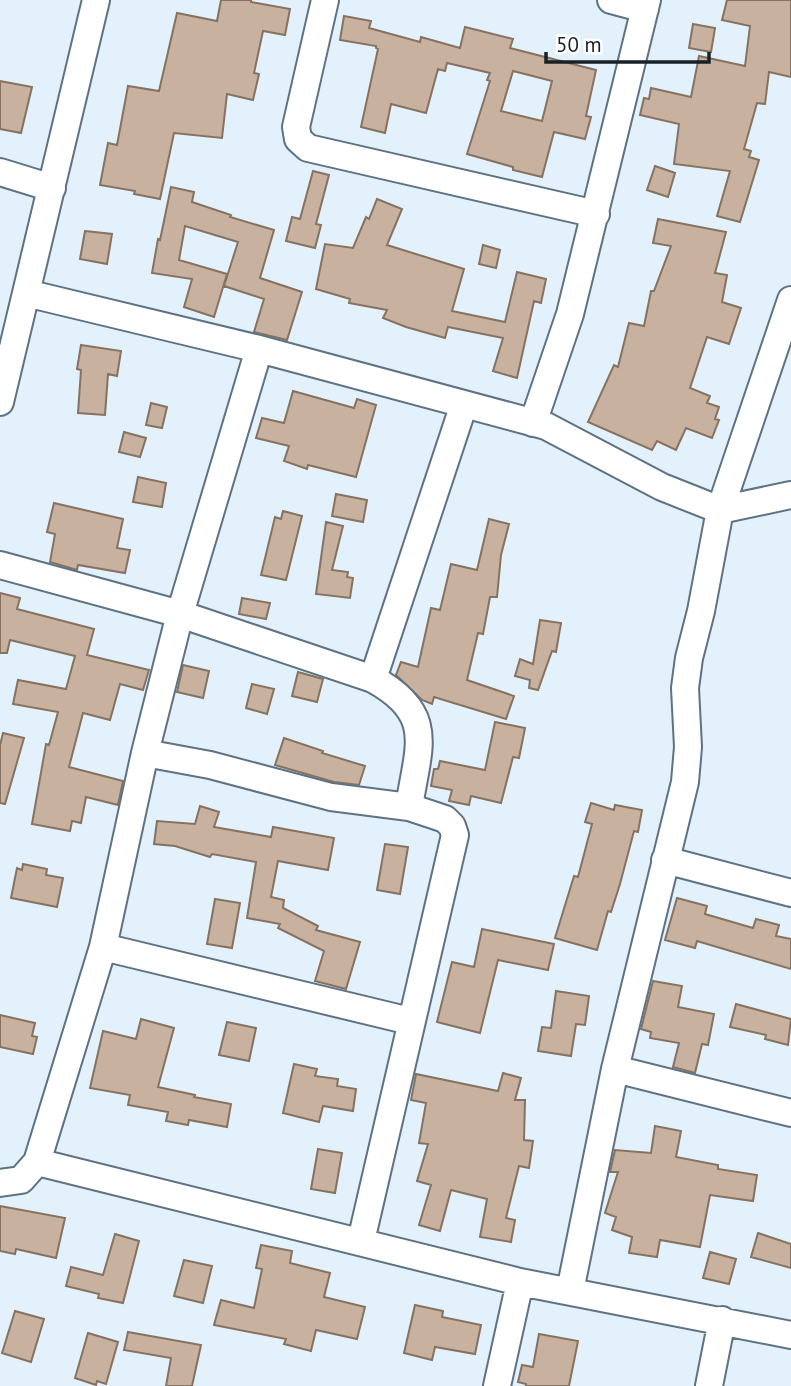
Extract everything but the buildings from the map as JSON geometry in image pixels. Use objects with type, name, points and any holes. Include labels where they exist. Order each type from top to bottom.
[{"type":"street","points":[[0,402],[96,0]]},
{"type":"street","points":[[325,0],[296,127],[298,139],[308,148],[596,214]]},
{"type":"street","points":[[533,423],[570,314],[646,5],[611,0]]},
{"type":"street","points":[[0,172],[51,188]]},
{"type":"street","points":[[26,293],[259,349],[533,423],[577,441],[662,487],[720,510],[791,495]]},
{"type":"street","points":[[570,1291],[615,1069],[685,782],[688,747],[685,688],[720,510],[791,300]]},
{"type":"street","points":[[0,1183],[11,1184],[21,1180],[37,1162],[103,947],[145,752],[180,614],[259,349]]},
{"type":"street","points":[[373,679],[464,404]]},
{"type":"street","points":[[0,565],[180,614],[373,679],[402,699],[418,723],[420,737],[409,807]]},
{"type":"street","points":[[145,752],[210,765],[331,797],[409,807],[445,819],[452,826],[455,835],[361,1241]]},
{"type":"street","points":[[665,860],[791,893]]},
{"type":"street","points":[[103,947],[410,1021]]},
{"type":"street","points":[[615,1069],[791,1113]]},
{"type":"street","points":[[37,1162],[520,1282],[791,1335]]},
{"type":"street","points":[[497,1386],[520,1282]]},
{"type":"street","points":[[709,1386],[722,1320]]}]
